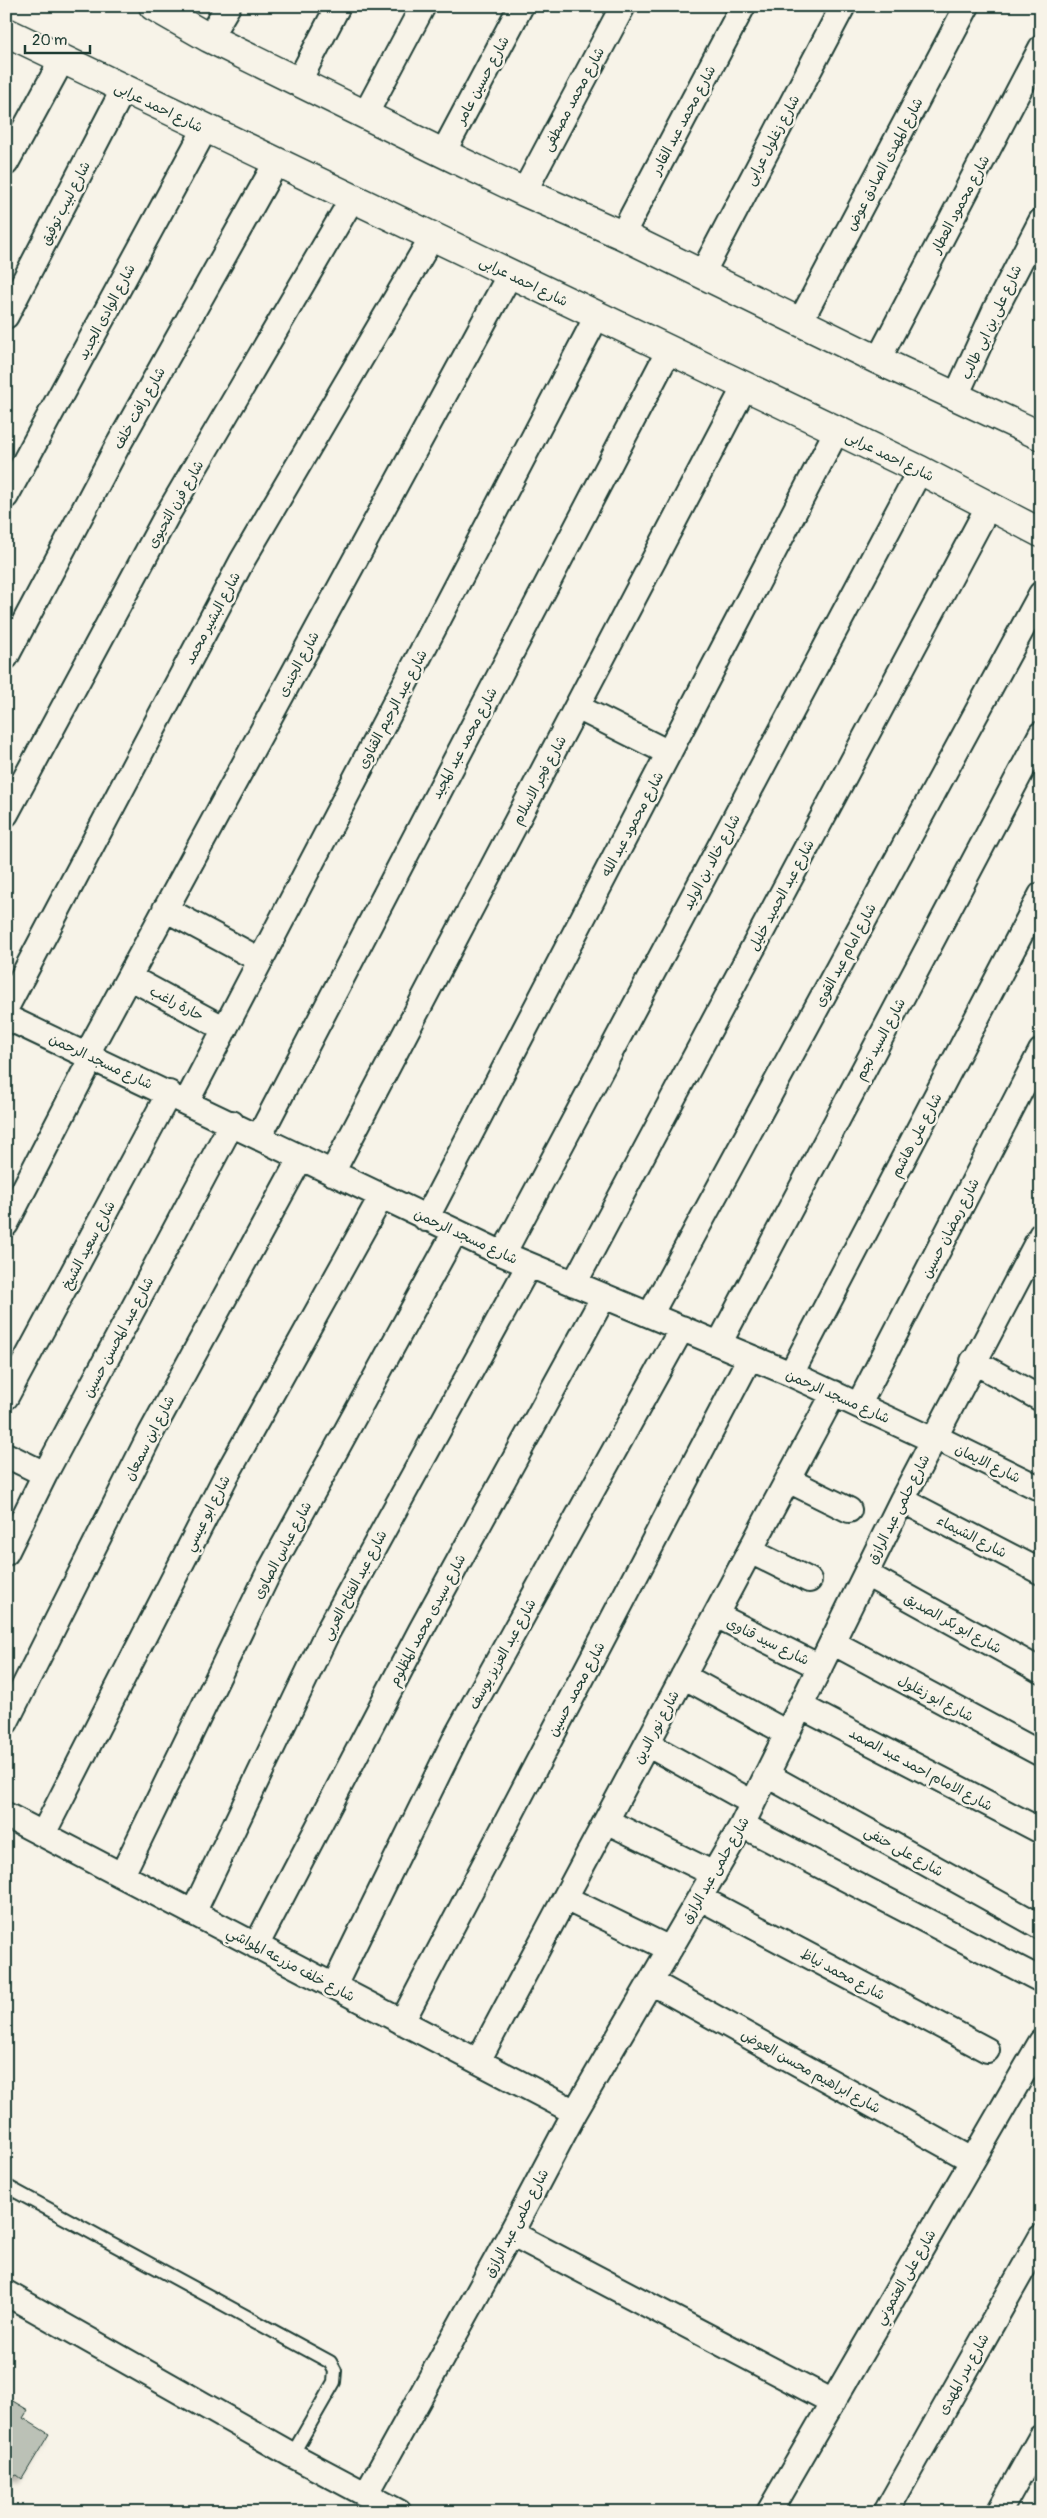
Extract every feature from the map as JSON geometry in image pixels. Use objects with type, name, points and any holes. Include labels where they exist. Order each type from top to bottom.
[{"type":"street","points":[[153,6],[209,38],[443,153],[524,192],[622,235],[878,360],[1041,436]]},
{"type":"street","points":[[209,38],[228,6]]},
{"type":"street","points":[[299,82],[338,6]]},
{"type":"street","points":[[365,115],[423,6]]},
{"type":"street","name":"شارع حسين عامر","points":[[443,153],[521,6]]},
{"type":"street","name":"شارع محمد مصطفى","points":[[524,192],[623,6]]},
{"type":"street","name":"شارع محمد عبد القادر","points":[[622,235],[743,6]]},
{"type":"street","name":"شارع زغلول عرابى","points":[[702,274],[843,6]]},
{"type":"street","name":"شارع المهدى الصادق عوض","points":[[800,322],[967,6]]},
{"type":"street","name":"شارع احمد عرابى","points":[[6,32],[123,90],[920,470],[1041,533]]},
{"type":"street","name":"شارع محمود العطار","points":[[878,360],[1041,48]]},
{"type":"street","points":[[6,163],[62,60]]},
{"type":"street","name":"شارع لبيب توفيق","points":[[6,316],[123,90]]},
{"type":"street","name":"شارع الوادى الجديد","points":[[6,496],[205,129]]},
{"type":"street","name":"شارع رافت خلف","points":[[6,656],[117,447],[276,163]]},
{"type":"street","name":"شارع فرن التحيوى","points":[[6,814],[14,782],[352,199]]},
{"type":"street","name":"شارع على بن ابى طالب","points":[[956,396],[996,308],[1041,221]]},
{"type":"street","name":"شارع البشير محمد","points":[[7,1016],[242,561],[432,237]]},
{"type":"street","name":"شارع الجندى","points":[[6,1224],[129,977],[510,274]]},
{"type":"street","name":"شارع عبد الرحيم القناوى","points":[[178,1097],[225,1029],[598,316]]},
{"type":"street","name":"شارع محمد عبد المجيد","points":[[259,1137],[669,350]]},
{"type":"street","name":"شارع فجر الاسلام","points":[[332,1173],[745,386]]},
{"type":"street","name":"شارع محمود عبد الله","points":[[426,1219],[837,430]]},
{"type":"street","name":"شارع خالد بن الوليد","points":[[503,1254],[920,470]]},
{"type":"street","name":"شارع عبد الحميد خليل","points":[[574,1284],[989,505]]},
{"type":"street","name":"شارع امام عبد القوى","points":[[650,1316],[1041,594]]},
{"type":"street","points":[[576,707],[669,753]]},
{"type":"street","name":"شارع السيد نجم","points":[[718,1344],[1041,734]]},
{"type":"street","name":"شارع على هاشم","points":[[791,1374],[1031,936],[1041,895]]},
{"type":"street","points":[[166,909],[260,960]]},
{"type":"street","name":"حارة راغب","points":[[129,977],[225,1029]]},
{"type":"street","name":"شارع مسجد الرحمن","points":[[7,1016],[232,1123],[454,1232],[791,1374],[934,1438]]},
{"type":"street","name":"شارع رمضان حسين","points":[[859,1404],[1041,1051]]},
{"type":"street","name":"شارع سعيد الشيخ","points":[[6,1397],[178,1097]]},
{"type":"street","name":"شارع عبد المحسن حسين","points":[[6,1553],[45,1474],[232,1123]]},
{"type":"street","name":"شارع ابن سمعان","points":[[6,1722],[151,1433],[301,1157]]},
{"type":"street","name":"شارع ابو عيسي","points":[[43,1834],[226,1476],[381,1196]]},
{"type":"street","name":"شارع عباس الصاوى","points":[[122,1875],[267,1576],[454,1232]]},
{"type":"street","name":"شارع حلمى عبد الرازق","points":[[367,2494],[511,2234],[575,2112],[742,1824],[902,1500],[1041,1235]]},
{"type":"street","name":"شارع عبد الفتاح العربى","points":[[193,1912],[328,1633],[529,1265]]},
{"type":"street","name":"شارع سيدى محمد المظلوم","points":[[256,1946],[421,1630],[604,1296]]},
{"type":"street","name":"شارع عبد العزيز يوسف","points":[[334,1986],[458,1732],[682,1328]]},
{"type":"street","name":"شارع محمد حسين","points":[[402,2022],[750,1357]]},
{"type":"street","points":[[974,1361],[1041,1399]]},
{"type":"street","name":"شارع نور الدين","points":[[478,2062],[834,1393]]},
{"type":"street","name":"شارع الايمان","points":[[934,1438],[1041,1489]]},
{"type":"street","points":[[6,1455],[45,1474]]},
{"type":"street","points":[[788,1480],[849,1510]]},
{"type":"street","name":"شارع الشيماء","points":[[902,1500],[1041,1572]]},
{"type":"street","points":[[750,1551],[809,1580]]},
{"type":"street","name":"شارع ابو بكر الصديق","points":[[866,1574],[1041,1671]]},
{"type":"street","name":"شارع سيد قناوى","points":[[716,1616],[820,1667]]},
{"type":"street","name":"شارع ابو زغلول","points":[[832,1642],[1041,1754]]},
{"type":"street","points":[[683,1676],[787,1733]]},
{"type":"street","name":"شارع الامام احمد عبد الصمد","points":[[800,1706],[1041,1831]]},
{"type":"street","points":[[647,1744],[753,1802]]},
{"type":"street","name":"شارع على حنفى","points":[[766,1775],[1041,1927]]},
{"type":"street","name":"شارع خلف مزرعه المواشي","points":[[6,1815],[575,2112]]},
{"type":"street","points":[[606,1821],[714,1874]]},
{"type":"street","points":[[742,1824],[1041,1980]]},
{"type":"street","points":[[565,1898],[670,1949]]},
{"type":"street","name":"شارع محمد نياظ","points":[[700,1898],[987,2050]]},
{"type":"street","name":"شارع ابراهيم محسن العوض","points":[[651,1982],[972,2160]]},
{"type":"street","name":"شارع على العتموني","points":[[769,2512],[1041,2042]]},
{"type":"street","points":[[511,2234],[832,2402]]},
{"type":"street","name":"شارع بدر المهدى","points":[[886,2512],[1041,2237]]},
{"type":"street","points":[[6,2292],[292,2455],[399,2512]]},
{"type":"street","points":[[998,2512],[1041,2437]]},
{"type":"lane","points":[[6,2186],[330,2362],[335,2371],[334,2382],[292,2455]]},
{"type":"building","points":[[6,2397],[28,2410],[23,2418],[49,2434],[22,2479],[17,2475],[6,2480]]}]
